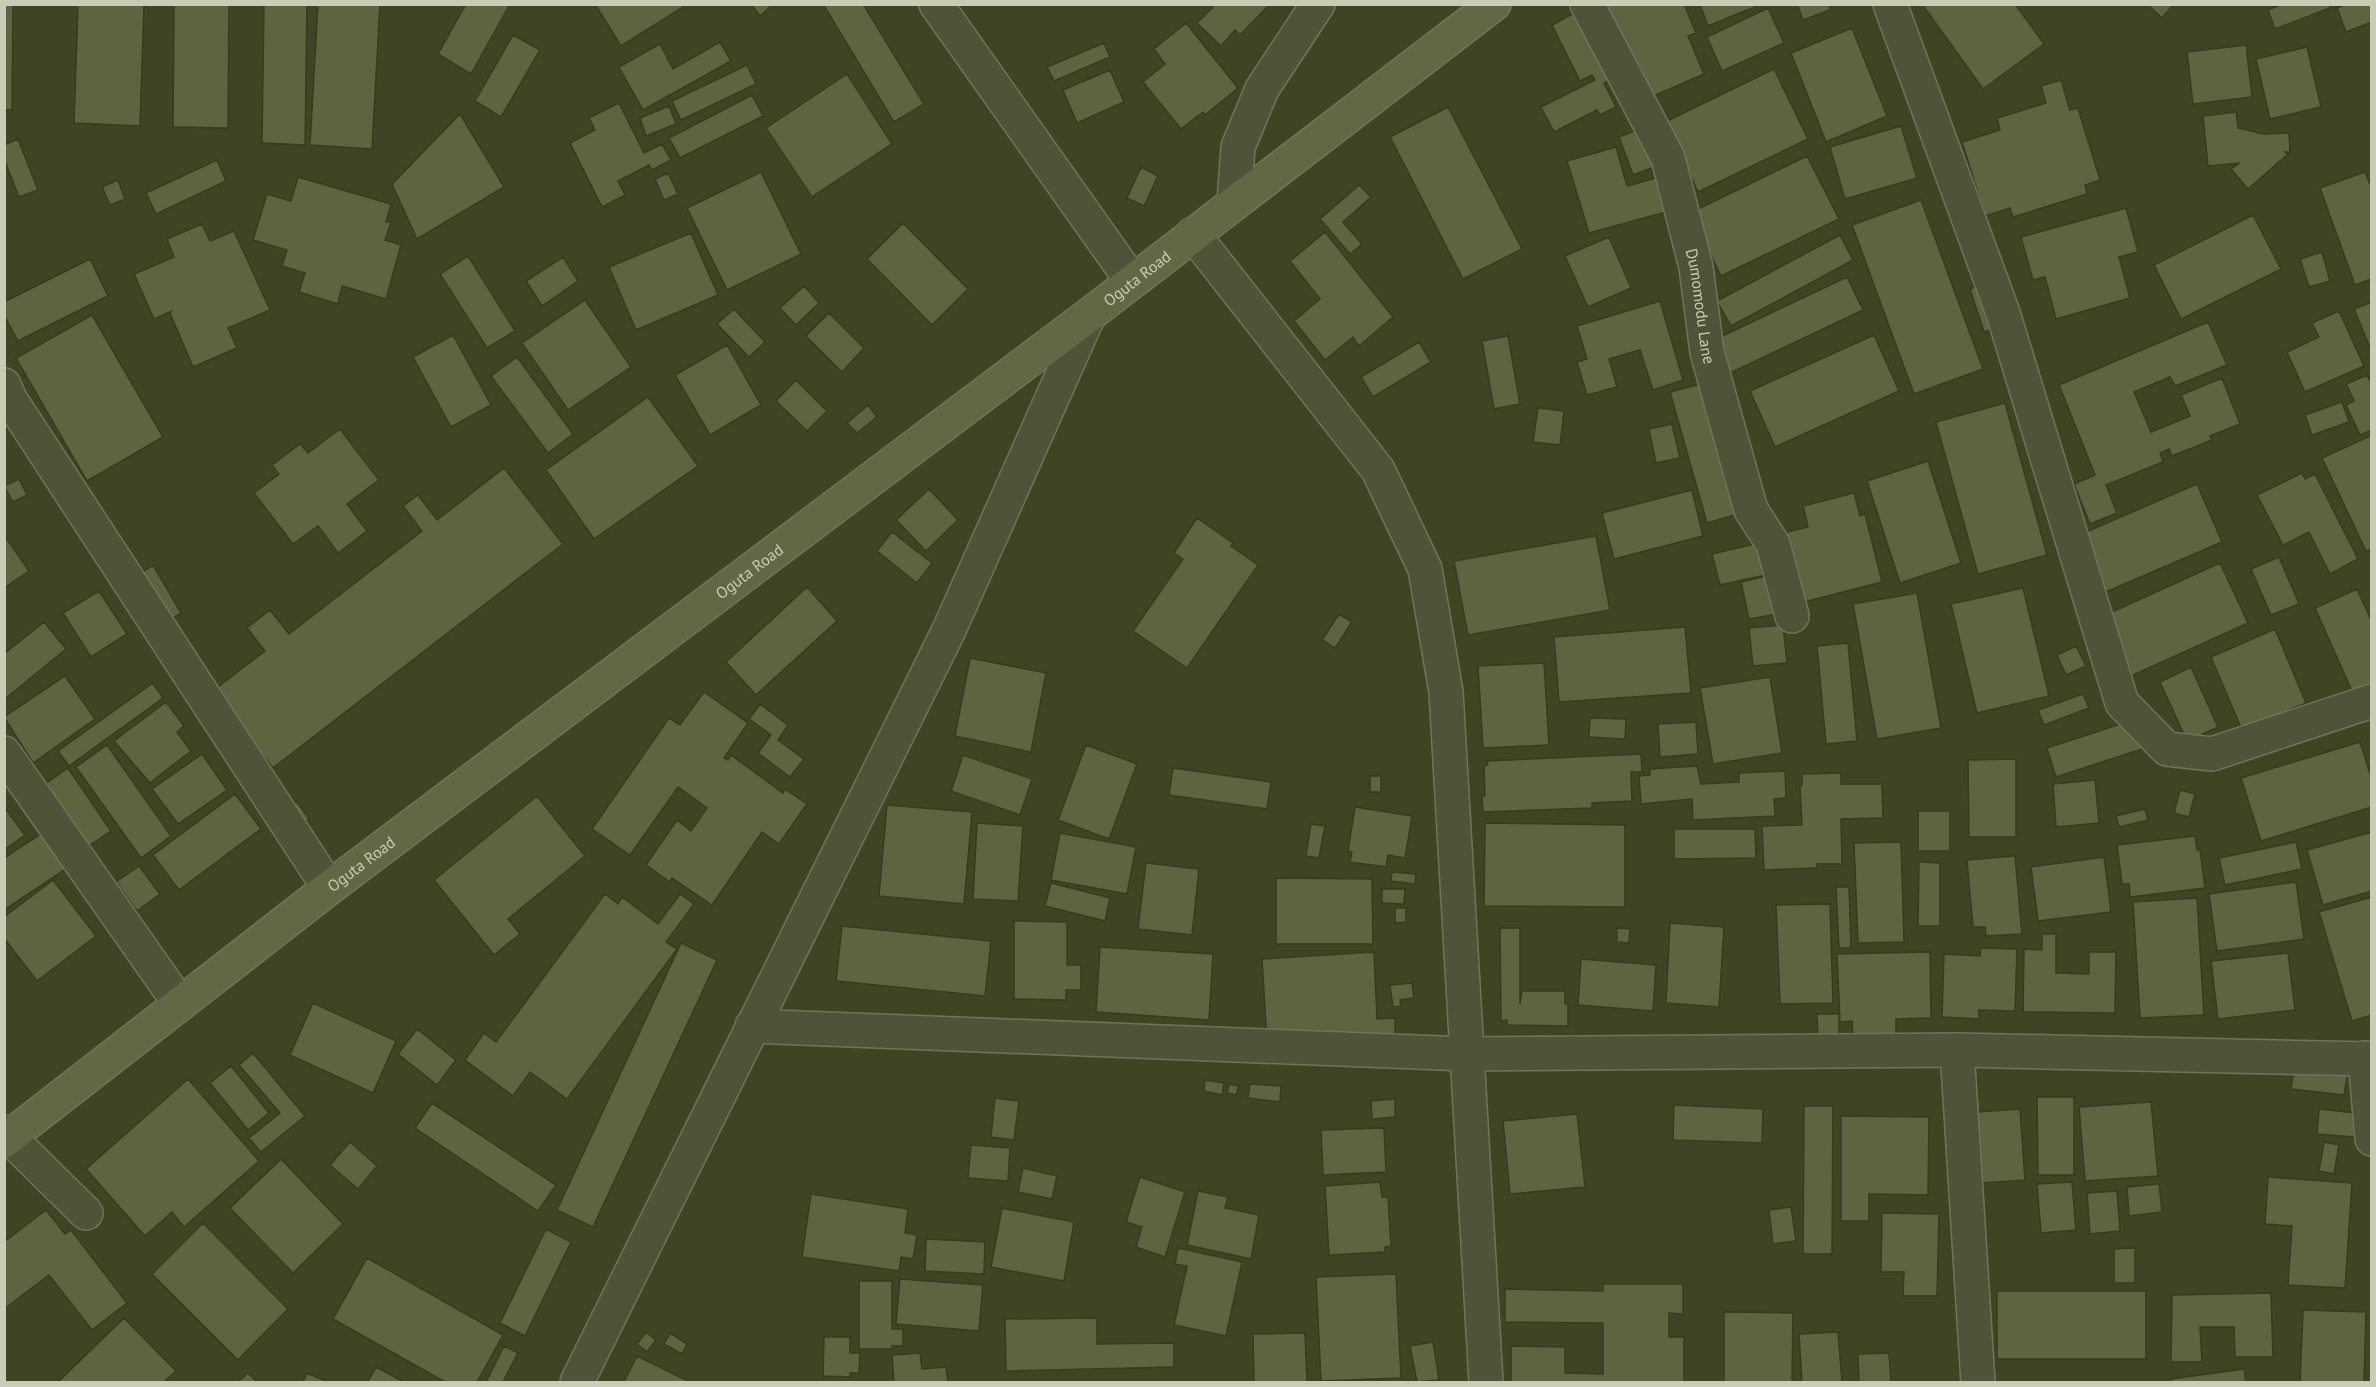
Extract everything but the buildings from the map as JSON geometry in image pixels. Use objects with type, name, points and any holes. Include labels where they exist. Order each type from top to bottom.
[{"type":"main road","name":"Oguta Road","points":[[6,1137],[329,888],[1089,315],[1494,4]]},
{"type":"street","points":[[936,4],[1132,281]]},
{"type":"street","points":[[1234,203],[1238,147],[1262,89],[1318,4]]},
{"type":"street","name":"Dumomodu Lane","points":[[1587,4],[1668,158],[1696,267],[1707,352],[1750,510],[1773,544],[1792,616]]},
{"type":"street","points":[[1890,4],[2003,313],[2122,703],[2167,749],[2212,754],[2372,701]]},
{"type":"street","points":[[1193,234],[1378,470],[1425,569],[1446,692],[1486,1383]]},
{"type":"street","points":[[577,1383],[949,630],[1089,315]]},
{"type":"street","points":[[4,385],[17,409],[329,888]]},
{"type":"street","points":[[4,753],[180,1004]]},
{"type":"street","points":[[752,1026],[1467,1054],[1957,1050],[2368,1058],[2372,1139]]},
{"type":"street","points":[[1957,1050],[1978,1383]]},
{"type":"street","points":[[6,1137],[86,1214]]}]
